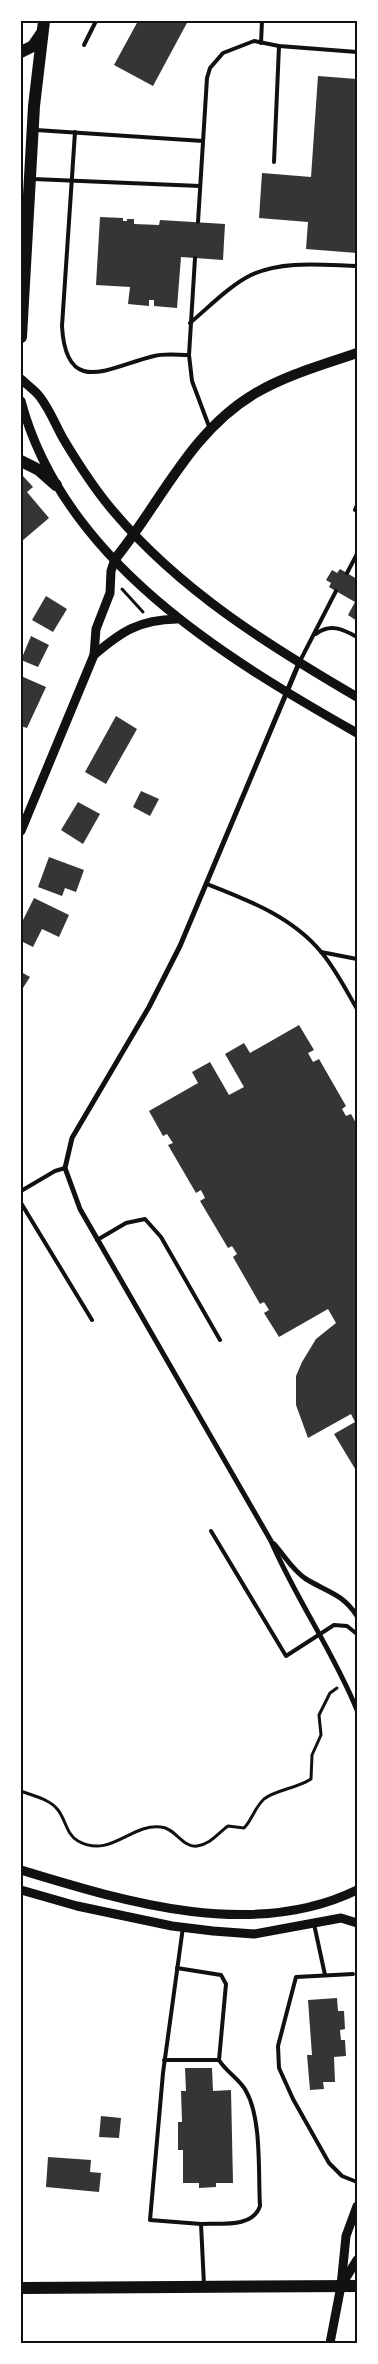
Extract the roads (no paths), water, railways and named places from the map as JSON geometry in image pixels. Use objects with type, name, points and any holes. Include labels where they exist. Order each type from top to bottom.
[{"type":"main road","points":[[21,52],[32,46],[43,27]]},
{"type":"main road","points":[[21,337],[33,130],[43,27]]},
{"type":"main road","points":[[115,559],[134,535],[188,455],[210,429],[228,412],[280,381],[357,353]]},
{"type":"main road","points":[[21,461],[39,470],[56,484]]},
{"type":"main road","points":[[21,2288],[204,2285],[357,2286]]},
{"type":"street","points":[[21,379],[41,397],[63,438],[94,486],[134,535],[161,562],[205,600],[299,663],[357,697]]},
{"type":"street","points":[[21,402],[28,426],[56,484],[115,559],[178,619],[218,649],[286,693],[357,733]]},
{"type":"street","points":[[22,825],[94,655],[96,629],[110,593],[111,571],[115,559]]},
{"type":"street","points":[[94,655],[126,630],[152,621],[178,619]]},
{"type":"street","points":[[299,663],[180,946],[157,992],[72,1138],[65,1168],[73,1195],[97,1240],[271,1540],[286,1577],[338,1666],[357,1710]]},
{"type":"street","points":[[271,1540],[304,1578],[336,1593],[346,1601],[357,1616]]},
{"type":"street","points":[[21,1870],[137,1901],[218,1914],[250,1916],[300,1910],[337,1900],[357,1890]]},
{"type":"street","points":[[21,1890],[76,1906],[183,1927],[254,1934],[341,1918],[357,1923]]},
{"type":"street","points":[[330,2343],[341,2286],[346,2236],[357,2206]]},
{"type":"street","points":[[341,2286],[357,2260]]},
{"type":"lane","points":[[84,45],[96,21]]},
{"type":"lane","points":[[261,43],[262,21]]},
{"type":"lane","points":[[198,222],[207,78],[210,68],[216,59],[231,49],[254,41],[279,46],[357,52]]},
{"type":"lane","points":[[274,162],[279,46]]},
{"type":"lane","points":[[33,130],[203,141]]},
{"type":"lane","points":[[75,132],[62,326],[66,356],[73,366],[82,371],[93,372],[156,355],[189,355]]},
{"type":"lane","points":[[31,179],[200,186]]},
{"type":"lane","points":[[195,258],[189,355],[192,381],[210,429]]},
{"type":"lane","points":[[190,323],[250,276],[271,268],[299,265],[357,266]]},
{"type":"lane","points":[[347,573],[357,554]]},
{"type":"lane","points":[[299,663],[336,591]]},
{"type":"lane","points":[[314,635],[323,629],[333,627],[357,637]]},
{"type":"lane","points":[[207,884],[274,913],[297,930],[321,952],[357,1009]]},
{"type":"lane","points":[[321,952],[357,959]]},
{"type":"lane","points":[[21,1191],[55,1171],[65,1168]]},
{"type":"lane","points":[[21,1203],[92,1320]]},
{"type":"lane","points":[[97,1240],[126,1223],[145,1219],[161,1237],[220,1340]]},
{"type":"lane","points":[[211,1531],[286,1656],[334,1625],[341,1624],[347,1626],[357,1634]]},
{"type":"lane","points":[[314,1924],[325,1975]]},
{"type":"lane","points":[[177,1968],[221,1975],[226,1984],[218,2060],[224,2069],[245,2089],[256,2115],[260,2206],[258,2214],[249,2220],[201,2224],[150,2220],[164,2060],[177,1968],[183,1927]]},
{"type":"lane","points":[[353,1974],[296,1977],[278,2046],[279,2068],[293,2099],[329,2163],[342,2176],[357,2182]]},
{"type":"lane","points":[[164,2060],[218,2060]]},
{"type":"lane","points":[[201,2224],[204,2285]]}]
